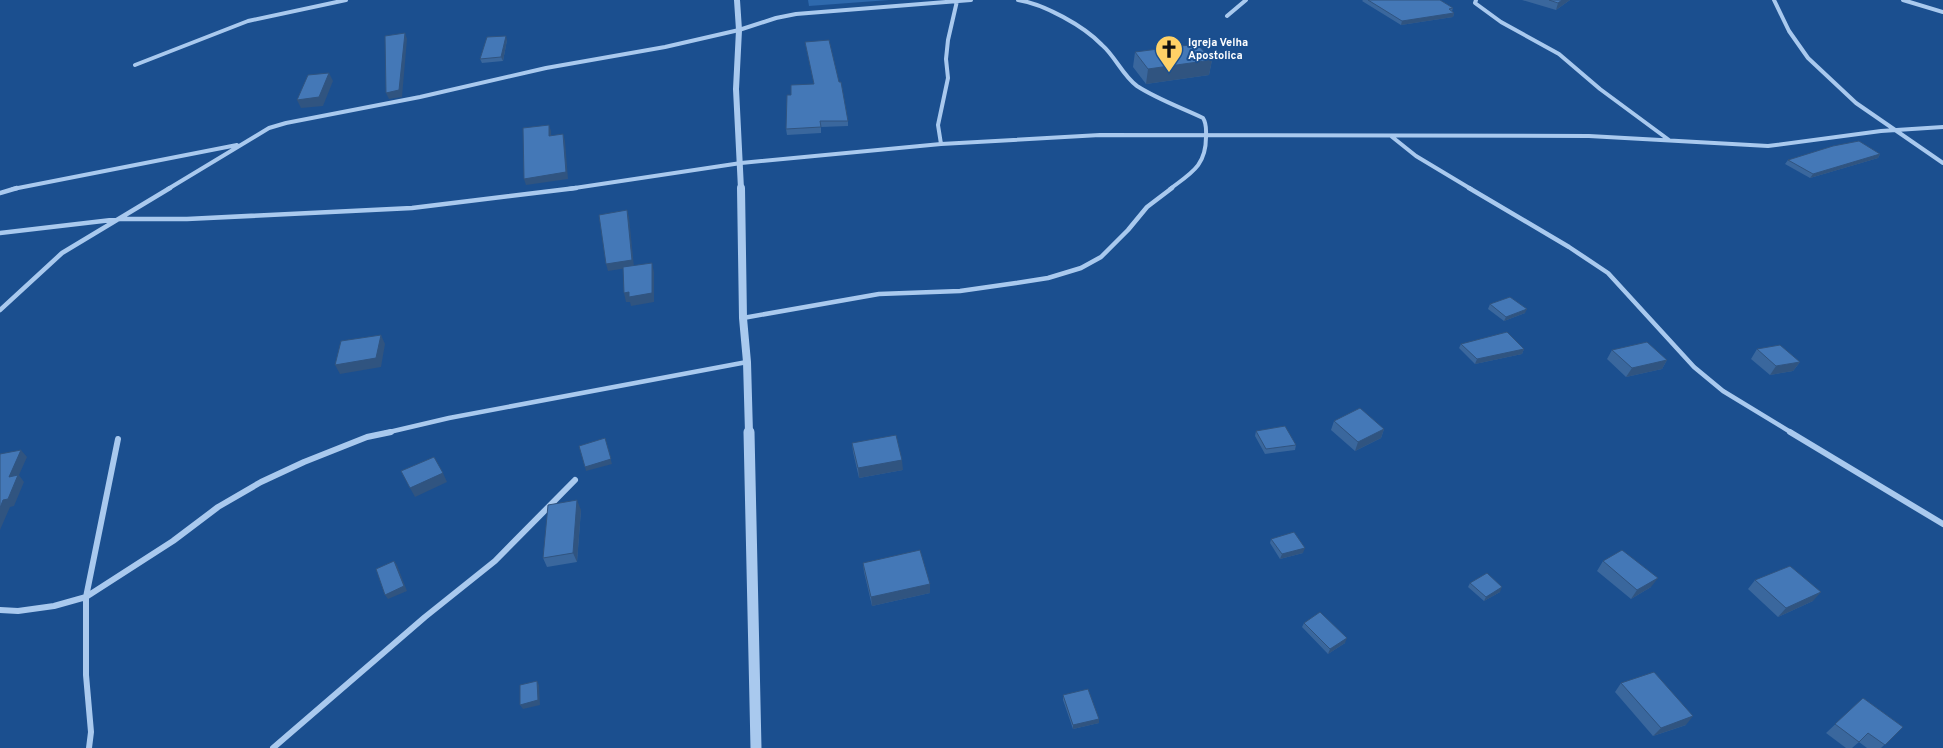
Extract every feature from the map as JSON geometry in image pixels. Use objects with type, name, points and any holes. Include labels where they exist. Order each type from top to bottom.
[{"type":"street","points":[[135,65],[248,21],[346,0]]},
{"type":"street","points":[[737,0],[739,30],[736,89],[741,163],[742,318],[747,362],[756,748]]},
{"type":"street","points":[[0,310],[62,253],[92,233],[120,219],[269,128],[420,97],[546,68],[665,47],[739,30],[776,18],[803,13],[971,0]]},
{"type":"street","points":[[742,318],[879,294],[960,291],[1016,283],[1048,278],[1081,268],[1101,257],[1128,230],[1147,207],[1199,166],[1206,150],[1206,122],[1203,118],[1136,86],[1102,44],[1050,11],[1030,2],[1018,0]]},
{"type":"street","points":[[1227,16],[1246,0]]},
{"type":"street","points":[[1476,0],[1475,3],[1479,7],[1501,22],[1559,54],[1600,89],[1669,140]]},
{"type":"street","points":[[1774,0],[1789,31],[1808,58],[1856,103],[1894,131],[1943,162]]},
{"type":"street","points":[[1903,0],[1943,12]]},
{"type":"street","points":[[941,144],[938,125],[948,78],[946,59],[948,40],[957,1]]},
{"type":"street","points":[[0,233],[120,219],[187,219],[420,207],[527,195],[741,163],[941,144],[1100,135],[1570,136],[1768,146],[1881,131],[1943,128]]},
{"type":"street","points":[[1391,136],[1416,156],[1570,247],[1608,273],[1694,367],[1722,391],[1943,524]]},
{"type":"street","points":[[0,193],[26,185],[240,144]]},
{"type":"street","points":[[0,610],[18,612],[45,608],[86,597],[172,541],[218,507],[261,482],[304,462],[367,437],[449,418],[747,362]]},
{"type":"street","points":[[89,748],[91,732],[86,675],[86,597],[118,439]]},
{"type":"street","points":[[273,748],[425,617],[495,562],[575,480]]},
{"type":"shaded area","points":[[808,0],[889,0],[809,6]]},
{"type":"building","points":[[1368,0],[1440,0],[1453,8],[1449,9],[1454,13],[1402,21]]},
{"type":"building","points":[[1549,0],[1562,0],[1558,3]]},
{"type":"building","points":[[405,33],[399,90],[386,93],[385,36]]},
{"type":"building","points":[[506,36],[501,57],[480,59],[487,37]]},
{"type":"building","points":[[829,40],[839,82],[841,82],[848,121],[820,121],[821,127],[786,129],[787,95],[791,95],[791,85],[814,84],[805,42]]},
{"type":"building","points":[[1197,44],[1212,60],[1148,69],[1135,52]]},
{"type":"building","points":[[329,73],[319,97],[297,100],[308,75]]},
{"type":"building","points":[[549,125],[549,136],[563,134],[566,172],[524,179],[523,128]]},
{"type":"building","points":[[1859,141],[1880,154],[1813,174],[1788,160],[1833,146]]},
{"type":"building","points":[[627,210],[632,260],[606,264],[599,215]]},
{"type":"building","points":[[652,263],[652,293],[629,297],[629,292],[624,293],[623,267]]},
{"type":"building","points":[[1510,297],[1527,309],[1506,317],[1490,304]]},
{"type":"building","points":[[1507,332],[1524,349],[1477,359],[1461,344]]},
{"type":"building","points":[[381,335],[376,358],[335,365],[341,341]]},
{"type":"building","points":[[1647,342],[1667,360],[1632,368],[1612,350]]},
{"type":"building","points":[[1780,345],[1800,362],[1776,366],[1757,349]]},
{"type":"building","points":[[1360,408],[1384,429],[1358,442],[1334,421]]},
{"type":"building","points":[[1285,426],[1296,445],[1266,449],[1256,431]]},
{"type":"building","points":[[896,435],[902,460],[858,468],[852,443]]},
{"type":"building","points":[[605,438],[611,459],[585,467],[579,446]]},
{"type":"building","points":[[21,450],[9,477],[18,475],[8,499],[3,500],[0,508],[0,454]]},
{"type":"building","points":[[434,457],[443,473],[410,488],[401,471]]},
{"type":"building","points":[[577,500],[573,553],[543,558],[548,505]]},
{"type":"building","points":[[1294,532],[1305,548],[1282,554],[1271,539]]},
{"type":"building","points":[[920,550],[930,584],[871,597],[863,563]]},
{"type":"building","points":[[1622,550],[1658,578],[1637,590],[1603,561]]},
{"type":"building","points":[[394,561],[404,586],[385,595],[376,569]]},
{"type":"building","points":[[1790,566],[1821,592],[1786,608],[1755,580]]},
{"type":"building","points":[[1487,573],[1502,587],[1486,597],[1470,583]]},
{"type":"building","points":[[1320,612],[1347,638],[1330,649],[1304,623]]},
{"type":"building","points":[[1654,672],[1693,716],[1661,728],[1621,683]]},
{"type":"building","points":[[537,681],[538,700],[520,705],[520,685]]},
{"type":"building","points":[[1088,689],[1099,719],[1073,725],[1063,695]]},
{"type":"building","points":[[1863,698],[1903,727],[1885,745],[1868,733],[1859,742],[1835,724]]},
{"type":"place","name":"Igreja Velha Apostolica","points":[[1169,73]]}]
